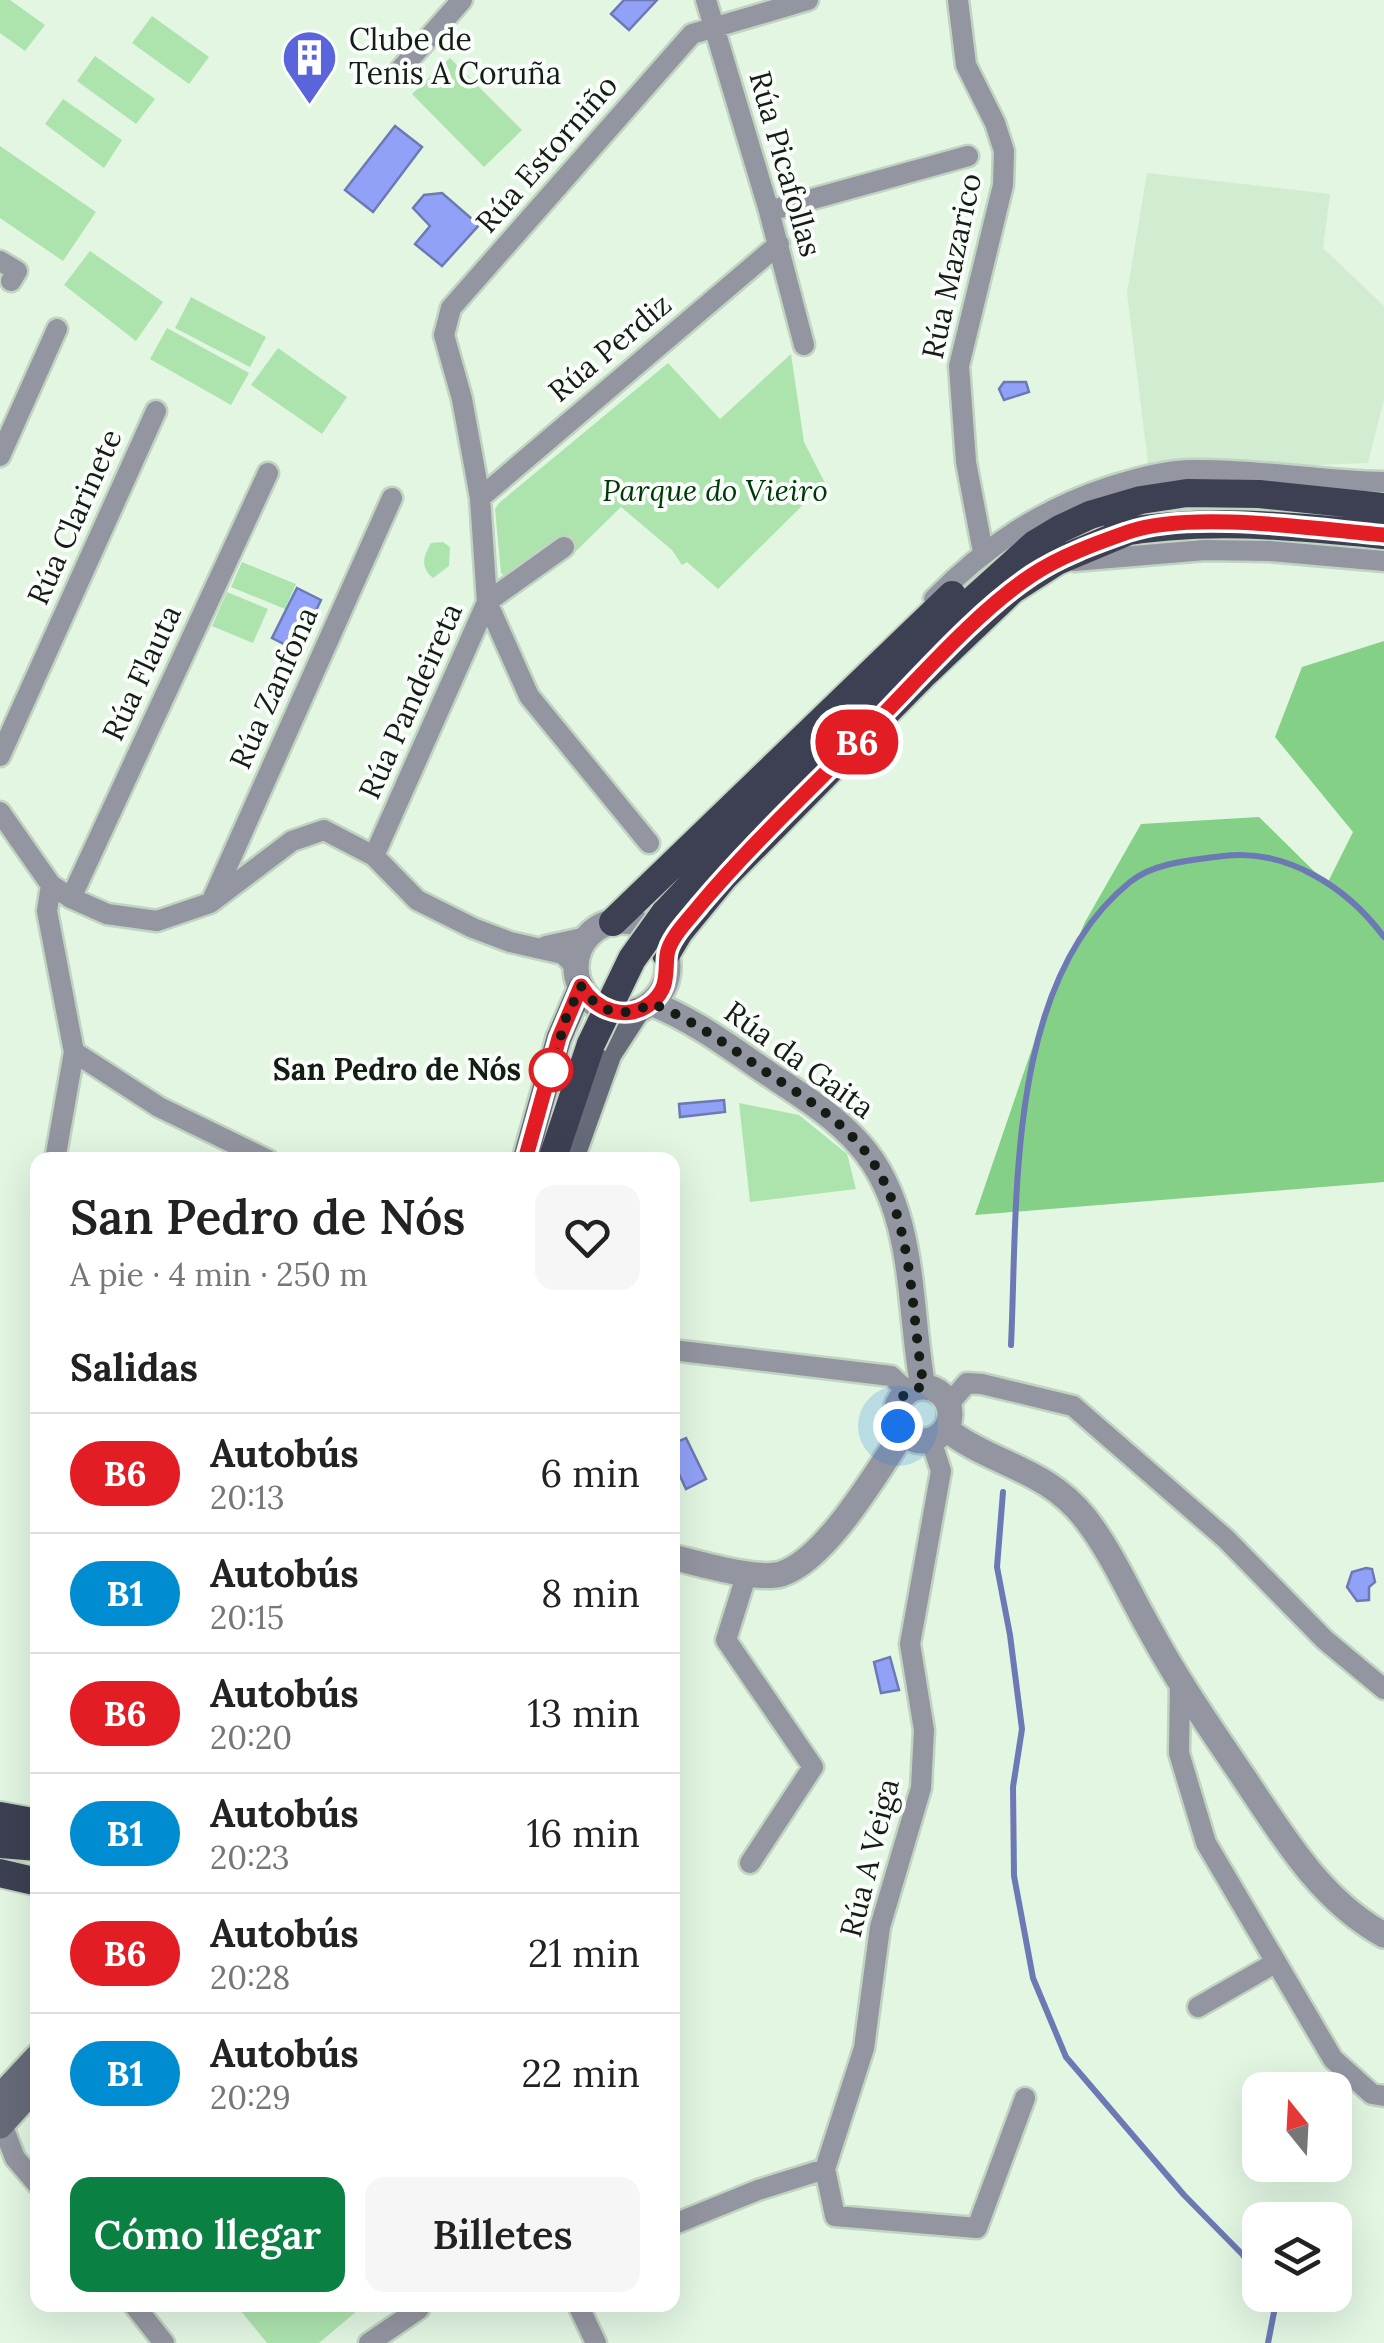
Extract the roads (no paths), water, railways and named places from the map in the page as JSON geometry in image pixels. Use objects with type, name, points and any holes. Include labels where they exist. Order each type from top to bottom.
[{"type":"highway","points":[[613,922],[917,626],[996,558],[1047,529],[1141,500],[1188,494],[1260,494],[1384,507]]},
{"type":"highway","points":[[555,1152],[590,1044],[632,959],[665,912],[801,769],[975,598],[1035,544],[1090,514]]},
{"type":"highway","points":[[975,598],[1036,560],[1087,540],[1131,530],[1188,522],[1384,535]]},
{"type":"highway","points":[[667,966],[679,932],[724,877],[925,672],[1012,590],[1056,561],[1131,530]]},
{"type":"highway","points":[[0,1816],[30,1822]]},
{"type":"highway","points":[[0,1844],[30,1846]]},
{"type":"highway","points":[[0,1872],[30,1880]]},
{"type":"main road","points":[[527,1152],[578,977]]},
{"type":"main road","points":[[574,1152],[604,1064],[644,1007]]},
{"type":"main road","points":[[1,2116],[30,2069]]},
{"type":"main road","points":[[1,2116],[30,2091]]},
{"type":"street","points":[[400,70],[462,0]]},
{"type":"street","name":"Rúa Picafollas","points":[[706,0],[779,244],[804,345]]},
{"type":"street","name":"Rúa Estorniño","points":[[480,498],[462,398],[444,335],[451,308],[692,34],[808,0]]},
{"type":"street","name":"Rúa Mazarico","points":[[958,0],[966,66],[995,123],[1004,151],[1004,185],[959,366],[966,462],[983,552]]},
{"type":"street","points":[[769,211],[968,156]]},
{"type":"street","name":"Rúa Perdiz","points":[[480,498],[779,244]]},
{"type":"street","points":[[0,261],[17,271],[11,281]]},
{"type":"street","points":[[0,456],[57,330]]},
{"type":"street","name":"Rúa Clarinete","points":[[0,756],[156,411]]},
{"type":"street","points":[[917,626],[934,599],[983,552],[1018,527],[1072,499],[1143,476],[1192,470],[1384,482]]},
{"type":"street","name":"Rúa Flauta","points":[[71,898],[268,472]]},
{"type":"street","name":"Rúa Zanfona","points":[[210,904],[392,498]]},
{"type":"street","points":[[480,498],[487,602],[529,696],[649,843]]},
{"type":"street","name":"Rúa Pandeireta","points":[[374,856],[487,602],[564,547]]},
{"type":"street","points":[[1056,561],[1205,550],[1384,561]]},
{"type":"street","points":[[0,812],[51,885],[107,914],[157,922],[210,904],[292,841],[324,830],[374,856],[417,900],[485,933],[562,954],[598,1006],[610,1011],[644,1007],[667,966],[652,932],[626,921],[613,922],[599,927],[581,946],[578,977]]},
{"type":"street","points":[[51,885],[47,911],[74,1052],[56,1152]]},
{"type":"street","points":[[539,947],[587,937]]},
{"type":"street","name":"Rúa da Gaita","points":[[667,966],[688,1020]]},
{"type":"street","name":"Rúa da Gaita","points":[[644,1007],[688,1020],[838,1122],[875,1165],[889,1194],[907,1262],[915,1389]]},
{"type":"street","points":[[74,1052],[160,1107],[252,1152]]},
{"type":"street","points":[[680,1350],[891,1376],[915,1389],[939,1392],[942,1425],[960,1440],[1059,1490],[1087,1520],[1180,1684],[1318,1882],[1339,1904],[1384,1935]]},
{"type":"street","points":[[915,1389],[896,1407],[895,1416],[903,1434],[916,1441],[942,1425],[966,1383],[1074,1406],[1226,1539],[1325,1640],[1384,1689]]},
{"type":"street","name":"Rúa A Veiga","points":[[825,2169],[864,2048],[880,1927],[921,1788],[924,1730],[910,1644],[941,1471],[942,1425]]},
{"type":"street","points":[[680,1559],[747,1573],[780,1574],[811,1555],[838,1528],[903,1434]]},
{"type":"street","points":[[747,1573],[726,1640],[814,1767],[750,1863]]},
{"type":"street","points":[[1180,1684],[1179,1753],[1206,1842],[1332,2058],[1372,2094],[1384,2096]]},
{"type":"street","points":[[1198,2006],[1275,1963]]},
{"type":"street","points":[[680,2222],[758,2190],[825,2169],[835,2216],[977,2228],[1025,2098]]},
{"type":"street","points":[[1,2116],[15,2158],[30,2176]]},
{"type":"street","points":[[140,2312],[164,2343]]},
{"type":"street","points":[[369,2343],[415,2312]]},
{"type":"street","points":[[581,2312],[596,2343]]},
{"type":"water","points":[[624,0],[657,0],[629,30],[611,14]]},
{"type":"water","points":[[395,126],[422,147],[373,212],[345,190]]},
{"type":"water","points":[[442,193],[479,225],[442,266],[415,244],[430,226],[413,208],[424,195]]},
{"type":"water","points":[[1004,382],[1026,382],[1029,392],[1004,400],[999,389]]},
{"type":"water","points":[[297,588],[321,600],[304,636],[293,631],[286,645],[272,638]]},
{"type":"water","points":[[724,1100],[725,1112],[680,1117],[679,1104]]},
{"type":"water","points":[[686,1438],[706,1479],[686,1489],[680,1476],[680,1441]]},
{"type":"water","points":[[1372,1569],[1375,1582],[1369,1587],[1369,1600],[1357,1601],[1347,1587],[1352,1572]]},
{"type":"water","points":[[890,1657],[899,1690],[881,1693],[874,1662]]},
{"type":"waterway","points":[[1011,1345],[1015,1225],[1026,1097],[1039,1034],[1060,976],[1089,925],[1130,882],[1151,870],[1187,861],[1246,855],[1270,858],[1313,875],[1352,902],[1384,937]]},
{"type":"waterway","points":[[1003,1492],[997,1567],[1022,1729],[1013,1787],[1014,1876],[1033,1978],[1066,2057],[1184,2195],[1242,2254]]},
{"type":"waterway","points":[[1268,2343],[1274,2312]]},
{"type":"place","name":"Clube de Tenis A Coruña","points":[[310,106]]},
{"type":"place","name":"San Pedro de Nós","points":[[551,1070]]},
{"type":"park label","name":"Parque do Vieiro","points":[[715,491]]}]
